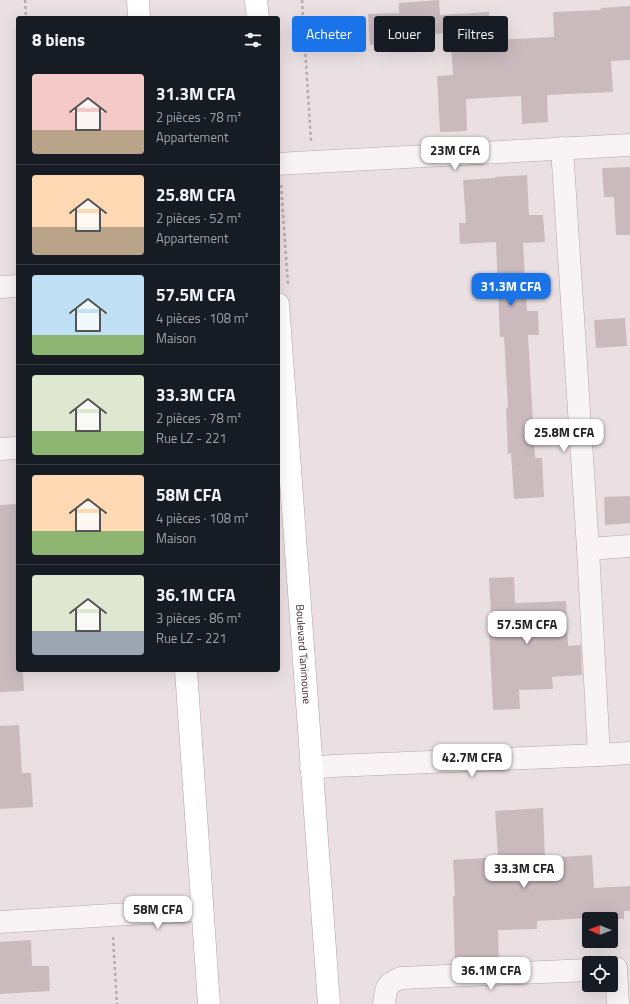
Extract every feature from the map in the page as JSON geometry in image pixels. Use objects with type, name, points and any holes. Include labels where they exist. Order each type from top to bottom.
[{"type":"main road","points":[[138,0],[139,16]]},
{"type":"main road","points":[[256,0],[258,16]]},
{"type":"main road","name":"Boulevard Tanimoune","points":[[280,332],[329,1004]]},
{"type":"main road","points":[[186,672],[209,1004]]},
{"type":"street","points":[[280,164],[562,148],[630,146]]},
{"type":"street","points":[[562,148],[588,549],[599,755]]},
{"type":"street","points":[[0,287],[16,286]]},
{"type":"street","points":[[0,449],[16,448]]},
{"type":"street","points":[[588,549],[630,546]]},
{"type":"street","points":[[311,768],[630,753]]},
{"type":"street","points":[[0,922],[202,910]]},
{"type":"street","points":[[618,1004],[619,968]]},
{"type":"street","points":[[384,1004],[386,990],[392,982],[400,978],[582,970]]},
{"type":"path","points":[[25,0],[26,16]]},
{"type":"path","points":[[302,0],[313,162]]},
{"type":"path","points":[[112,915],[117,1004]]},
{"type":"building","points":[[439,0],[440,15],[489,12],[489,16],[443,16],[443,33],[435,34],[435,16],[374,16],[374,45],[370,45],[368,14],[399,13],[399,3]]},
{"type":"building","points":[[630,6],[630,60],[611,61],[613,92],[547,95],[548,122],[522,124],[521,96],[466,99],[467,131],[440,132],[437,76],[453,75],[451,52],[508,52],[508,39],[554,37],[553,12],[601,10],[601,8]]},
{"type":"building","points":[[630,167],[630,235],[616,235],[614,197],[604,197],[602,168]]},
{"type":"building","points":[[527,175],[529,215],[543,215],[545,242],[523,243],[527,311],[538,311],[539,335],[528,335],[535,458],[542,458],[544,497],[514,499],[511,453],[508,454],[506,408],[508,408],[504,337],[500,337],[496,242],[460,244],[459,223],[466,223],[463,180]]},
{"type":"building","points":[[625,318],[627,346],[596,348],[594,320]]},
{"type":"building","points":[[630,496],[630,523],[605,525],[604,497]]},
{"type":"building","points":[[16,504],[16,672],[23,672],[24,691],[0,692],[0,505]]},
{"type":"building","points":[[514,577],[515,603],[566,601],[568,646],[581,645],[582,675],[552,677],[553,689],[519,690],[520,709],[493,710],[489,633],[492,633],[489,578]]},
{"type":"building","points":[[19,725],[22,773],[31,773],[33,807],[0,809],[0,726]]},
{"type":"building","points":[[543,808],[545,858],[592,855],[594,888],[630,886],[630,911],[624,911],[624,919],[618,919],[618,912],[582,912],[582,918],[537,921],[537,929],[498,930],[499,961],[455,963],[453,896],[455,896],[453,860],[498,857],[495,811]]},
{"type":"building","points":[[31,940],[32,966],[49,966],[50,991],[0,994],[0,942]]}]
